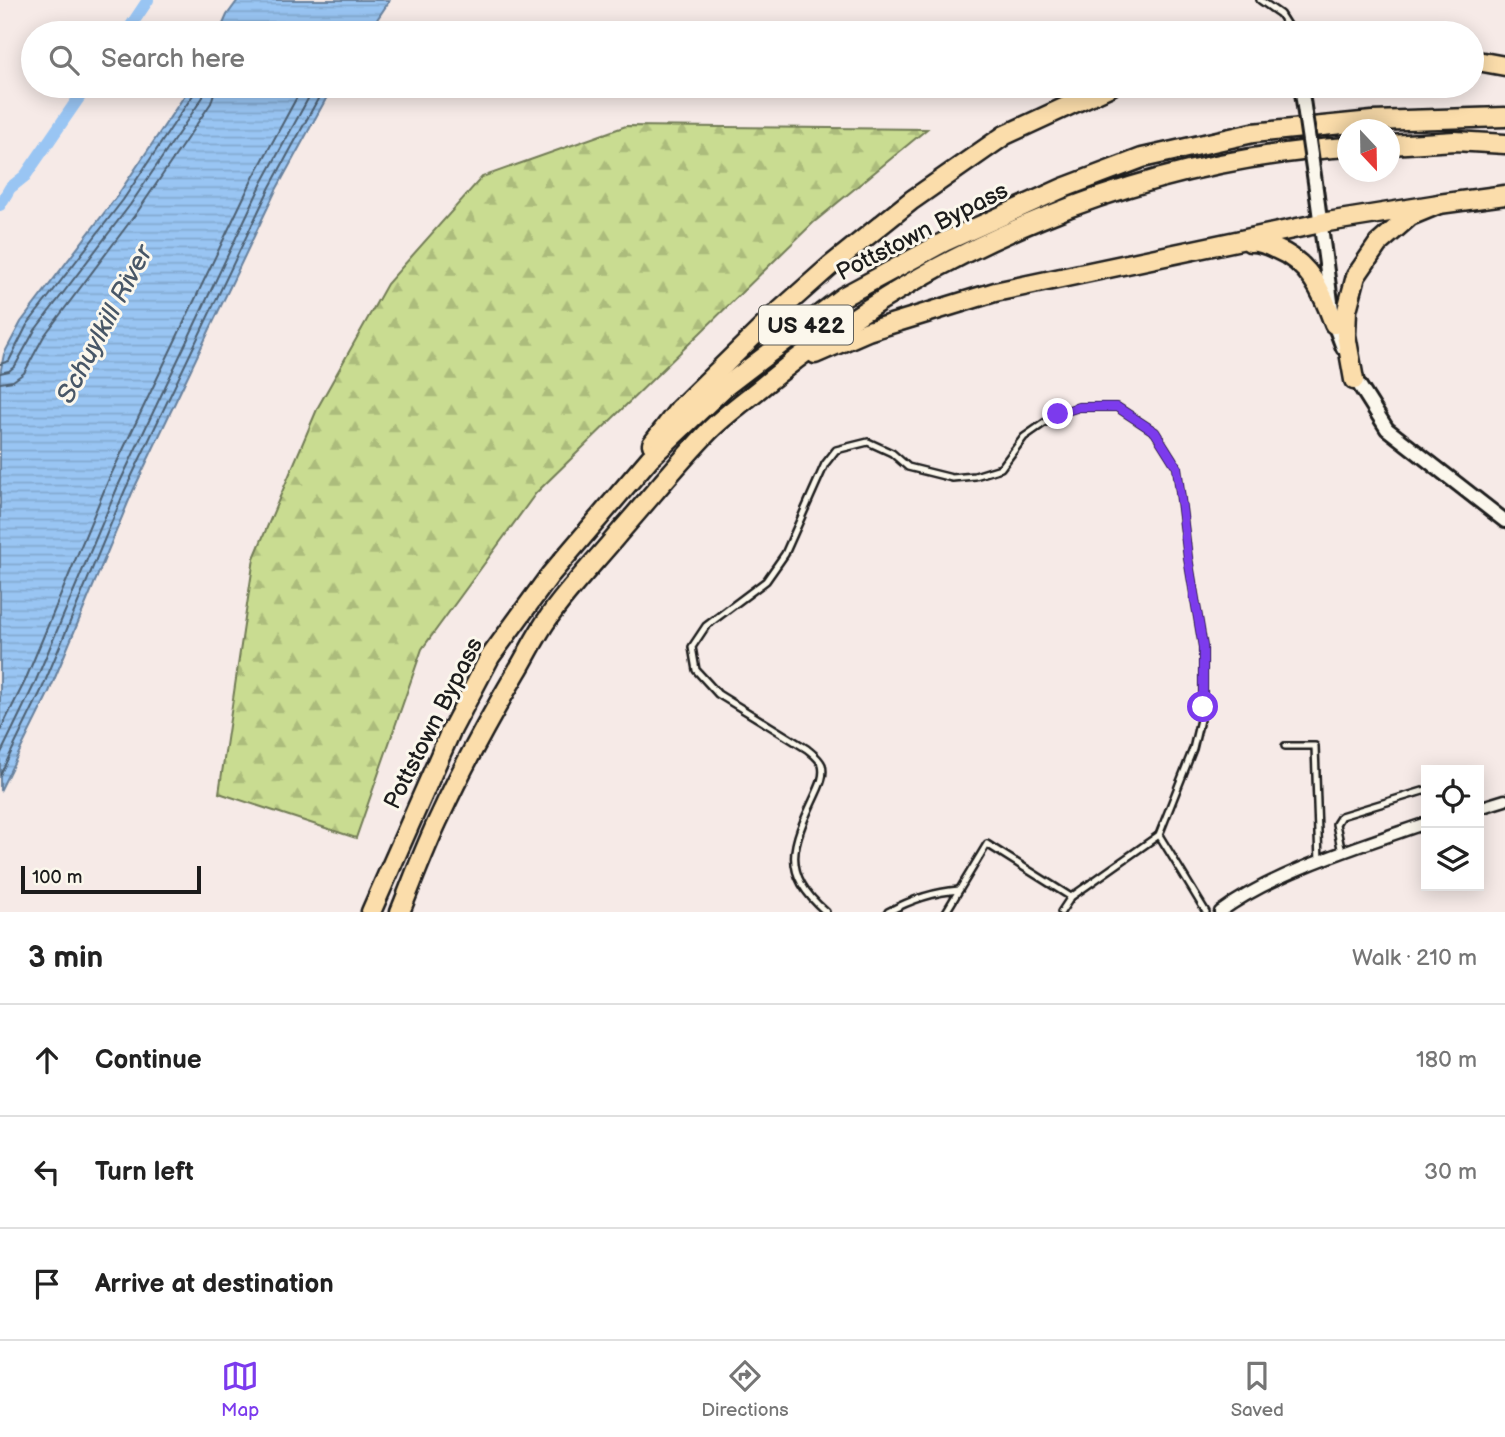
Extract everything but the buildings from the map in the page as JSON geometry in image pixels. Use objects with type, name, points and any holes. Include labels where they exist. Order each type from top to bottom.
[{"type":"highway","points":[[1484,62],[1505,66]]},
{"type":"highway","points":[[603,510],[678,409],[830,266],[957,167],[1005,135],[1085,98]]},
{"type":"highway","name":"Pottstown Bypass","points":[[371,912],[450,733],[490,657],[550,575],[650,458],[726,386],[844,296],[944,242],[1063,188],[1142,158],[1253,133],[1372,121],[1505,117]]},
{"type":"highway","points":[[1400,144],[1454,141],[1505,144]]},
{"type":"highway","name":"Pottstown Bypass","points":[[400,912],[440,816],[499,702],[549,617],[647,500],[711,429],[789,365],[871,306],[967,251],[1065,209],[1142,181],[1288,152],[1337,148]]},
{"type":"highway","points":[[789,365],[868,331],[995,292],[1321,223],[1505,195]]},
{"type":"highway","points":[[1354,380],[1346,335],[1347,310],[1356,276],[1378,244],[1410,216],[1439,204]]},
{"type":"highway","points":[[1229,243],[1258,241],[1288,253],[1309,272],[1323,295],[1334,324]]},
{"type":"street","points":[[1303,98],[1334,324],[1354,380],[1387,429],[1505,521]]},
{"type":"street","points":[[1484,806],[1505,800]]},
{"type":"street","points":[[1220,912],[1231,904],[1319,862],[1421,825]]},
{"type":"lane","points":[[1260,0],[1280,13],[1285,21]]},
{"type":"lane","points":[[826,912],[807,894],[797,877],[794,858],[798,832],[823,777],[822,767],[807,749],[718,694],[696,670],[692,647],[706,626],[766,581],[785,554],[825,464],[836,450],[868,442],[891,453],[908,467],[952,478],[975,476],[1000,468],[1024,437],[1058,414],[1079,407],[1117,407],[1155,432],[1177,467],[1188,558],[1203,647],[1203,707],[1193,749],[1159,835],[1071,897],[1061,912]]},
{"type":"lane","points":[[1285,746],[1315,746],[1319,862]]},
{"type":"lane","points":[[1342,853],[1336,824],[1341,816],[1421,792]]},
{"type":"lane","points":[[1159,835],[1206,912]]},
{"type":"lane","points":[[946,912],[987,844],[1071,897]]},
{"type":"lane","points":[[888,912],[908,901],[930,894],[959,890]]},
{"type":"green space","points":[[626,126],[927,129],[813,223],[536,493],[422,649],[356,838],[219,793],[254,558],[318,407],[387,284],[482,177]]},
{"type":"water","points":[[238,0],[390,0],[376,21],[224,21]]},
{"type":"water","name":"Schuylkill River","points":[[183,98],[326,98],[276,190],[132,493],[49,692],[0,791],[0,374],[4,354],[21,322],[117,196]]},
{"type":"waterway","points":[[134,21],[148,0]]},
{"type":"waterway","points":[[0,205],[10,188],[25,176],[79,98]]},
{"type":"route","points":[[1058,414],[1079,407],[1117,407],[1155,432],[1177,467],[1188,558],[1203,647],[1203,707]]}]
